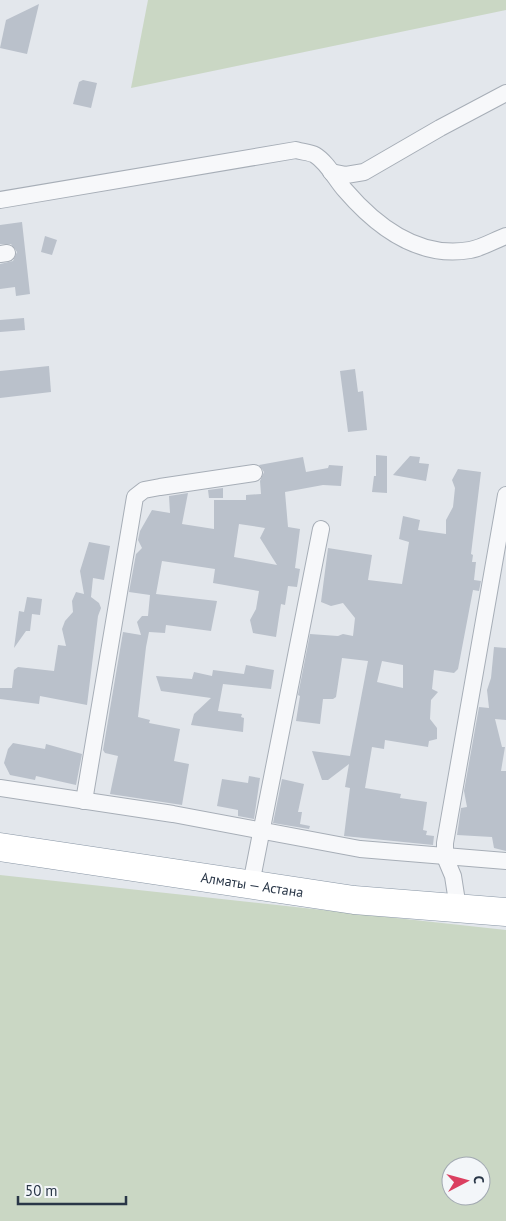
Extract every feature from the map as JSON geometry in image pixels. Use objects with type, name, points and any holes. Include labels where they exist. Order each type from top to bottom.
[{"type":"highway","name":"Алматы — Астана","points":[[0,847],[354,900],[506,912]]},
{"type":"street","points":[[330,172],[346,176],[364,172],[440,128],[506,94]]},
{"type":"street","points":[[0,200],[296,150],[315,155],[358,205],[382,227],[425,248],[448,252],[472,250],[506,236]]},
{"type":"street","points":[[84,801],[135,497],[144,490],[254,473]]},
{"type":"street","points":[[458,908],[453,876],[445,857],[445,843],[506,494]]},
{"type":"street","points":[[251,884],[321,529]]},
{"type":"street","points":[[0,788],[261,829],[268,833],[360,849],[506,861]]},
{"type":"green space","points":[[148,0],[506,0],[506,10],[131,88]]},
{"type":"green space","points":[[0,875],[506,930],[506,1221],[0,1221]]},
{"type":"building","points":[[39,4],[27,54],[0,48],[6,20]]},
{"type":"building","points":[[83,80],[97,83],[91,108],[73,104],[79,82]]},
{"type":"building","points":[[22,222],[30,294],[16,296],[15,287],[0,289],[0,264],[13,261],[17,252],[11,244],[0,244],[0,225]]},
{"type":"building","points":[[45,236],[57,240],[52,255],[41,252]]},
{"type":"building","points":[[24,318],[25,330],[0,332],[0,320]]},
{"type":"building","points":[[49,366],[51,392],[0,398],[0,371]]},
{"type":"building","points":[[355,369],[358,392],[363,391],[367,430],[348,432],[340,371]]},
{"type":"building","points":[[376,455],[387,456],[387,493],[372,492],[374,476],[376,476]]},
{"type":"building","points":[[410,456],[420,457],[419,463],[429,464],[426,481],[393,475]]},
{"type":"building","points":[[303,457],[306,472],[328,468],[329,465],[343,466],[341,486],[323,485],[285,492],[288,527],[300,529],[295,568],[300,569],[297,587],[288,586],[285,605],[281,604],[276,637],[253,633],[250,620],[256,609],[259,591],[213,583],[215,569],[162,561],[156,594],[217,601],[211,631],[166,625],[165,633],[149,632],[146,647],[138,717],[150,720],[149,723],[180,729],[174,761],[189,764],[182,805],[110,794],[118,756],[105,753],[103,750],[123,632],[141,635],[137,622],[142,616],[148,616],[150,595],[129,592],[136,554],[142,548],[138,540],[140,531],[152,510],[170,513],[169,496],[188,493],[182,524],[214,529],[214,500],[246,500],[246,495],[261,494],[260,481],[264,472],[259,465]],"holes":[[[239,524],[265,528],[260,538],[277,565],[234,557]]]},
{"type":"building","points":[[458,469],[481,472],[471,554],[473,555],[472,562],[476,562],[474,580],[481,581],[479,591],[473,590],[458,669],[454,673],[434,670],[432,689],[438,692],[431,700],[430,719],[437,728],[437,739],[429,741],[428,747],[385,740],[384,749],[372,747],[365,788],[401,794],[400,798],[427,802],[423,830],[427,831],[426,835],[434,836],[433,845],[344,836],[350,788],[345,787],[349,764],[328,780],[322,780],[312,751],[350,756],[368,661],[342,658],[336,697],[333,699],[323,699],[320,724],[296,721],[300,696],[298,695],[310,634],[338,636],[343,634],[353,636],[355,618],[343,603],[331,606],[321,602],[328,548],[372,555],[368,580],[402,584],[409,542],[399,539],[403,516],[420,520],[418,530],[446,534],[446,520],[453,507],[455,488],[452,480]],"holes":[[[382,661],[403,665],[403,688],[377,682]]]},
{"type":"building","points":[[223,488],[223,498],[209,498],[208,490]]},
{"type":"building","points":[[89,542],[110,546],[104,580],[93,578],[91,597],[99,603],[101,608],[98,616],[87,705],[40,696],[39,704],[0,699],[0,688],[12,688],[14,670],[18,667],[54,671],[58,645],[66,646],[62,629],[65,621],[73,612],[72,601],[76,592],[84,594],[80,571]]},
{"type":"building","points":[[27,597],[42,599],[40,615],[32,614],[30,631],[26,631],[14,648],[19,611],[24,612]]},
{"type":"building","points":[[494,647],[506,648],[506,720],[495,719],[502,747],[505,747],[501,771],[506,771],[506,851],[494,848],[492,837],[457,835],[461,808],[467,807],[464,791],[479,707],[489,708],[487,690],[491,678]]},
{"type":"building","points":[[246,665],[274,670],[271,689],[223,684],[218,711],[242,714],[241,717],[244,718],[243,732],[191,725],[194,714],[211,698],[161,691],[156,676],[192,679],[194,672],[212,676],[213,670],[244,674]]},
{"type":"building","points":[[13,743],[45,749],[46,744],[82,754],[76,785],[36,776],[35,780],[10,775],[4,763],[8,749]]},
{"type":"building","points":[[249,776],[260,778],[254,819],[238,816],[238,810],[217,806],[222,779],[248,783]]},
{"type":"building","points":[[282,779],[304,784],[298,812],[302,812],[300,824],[310,826],[309,829],[273,823]]}]
